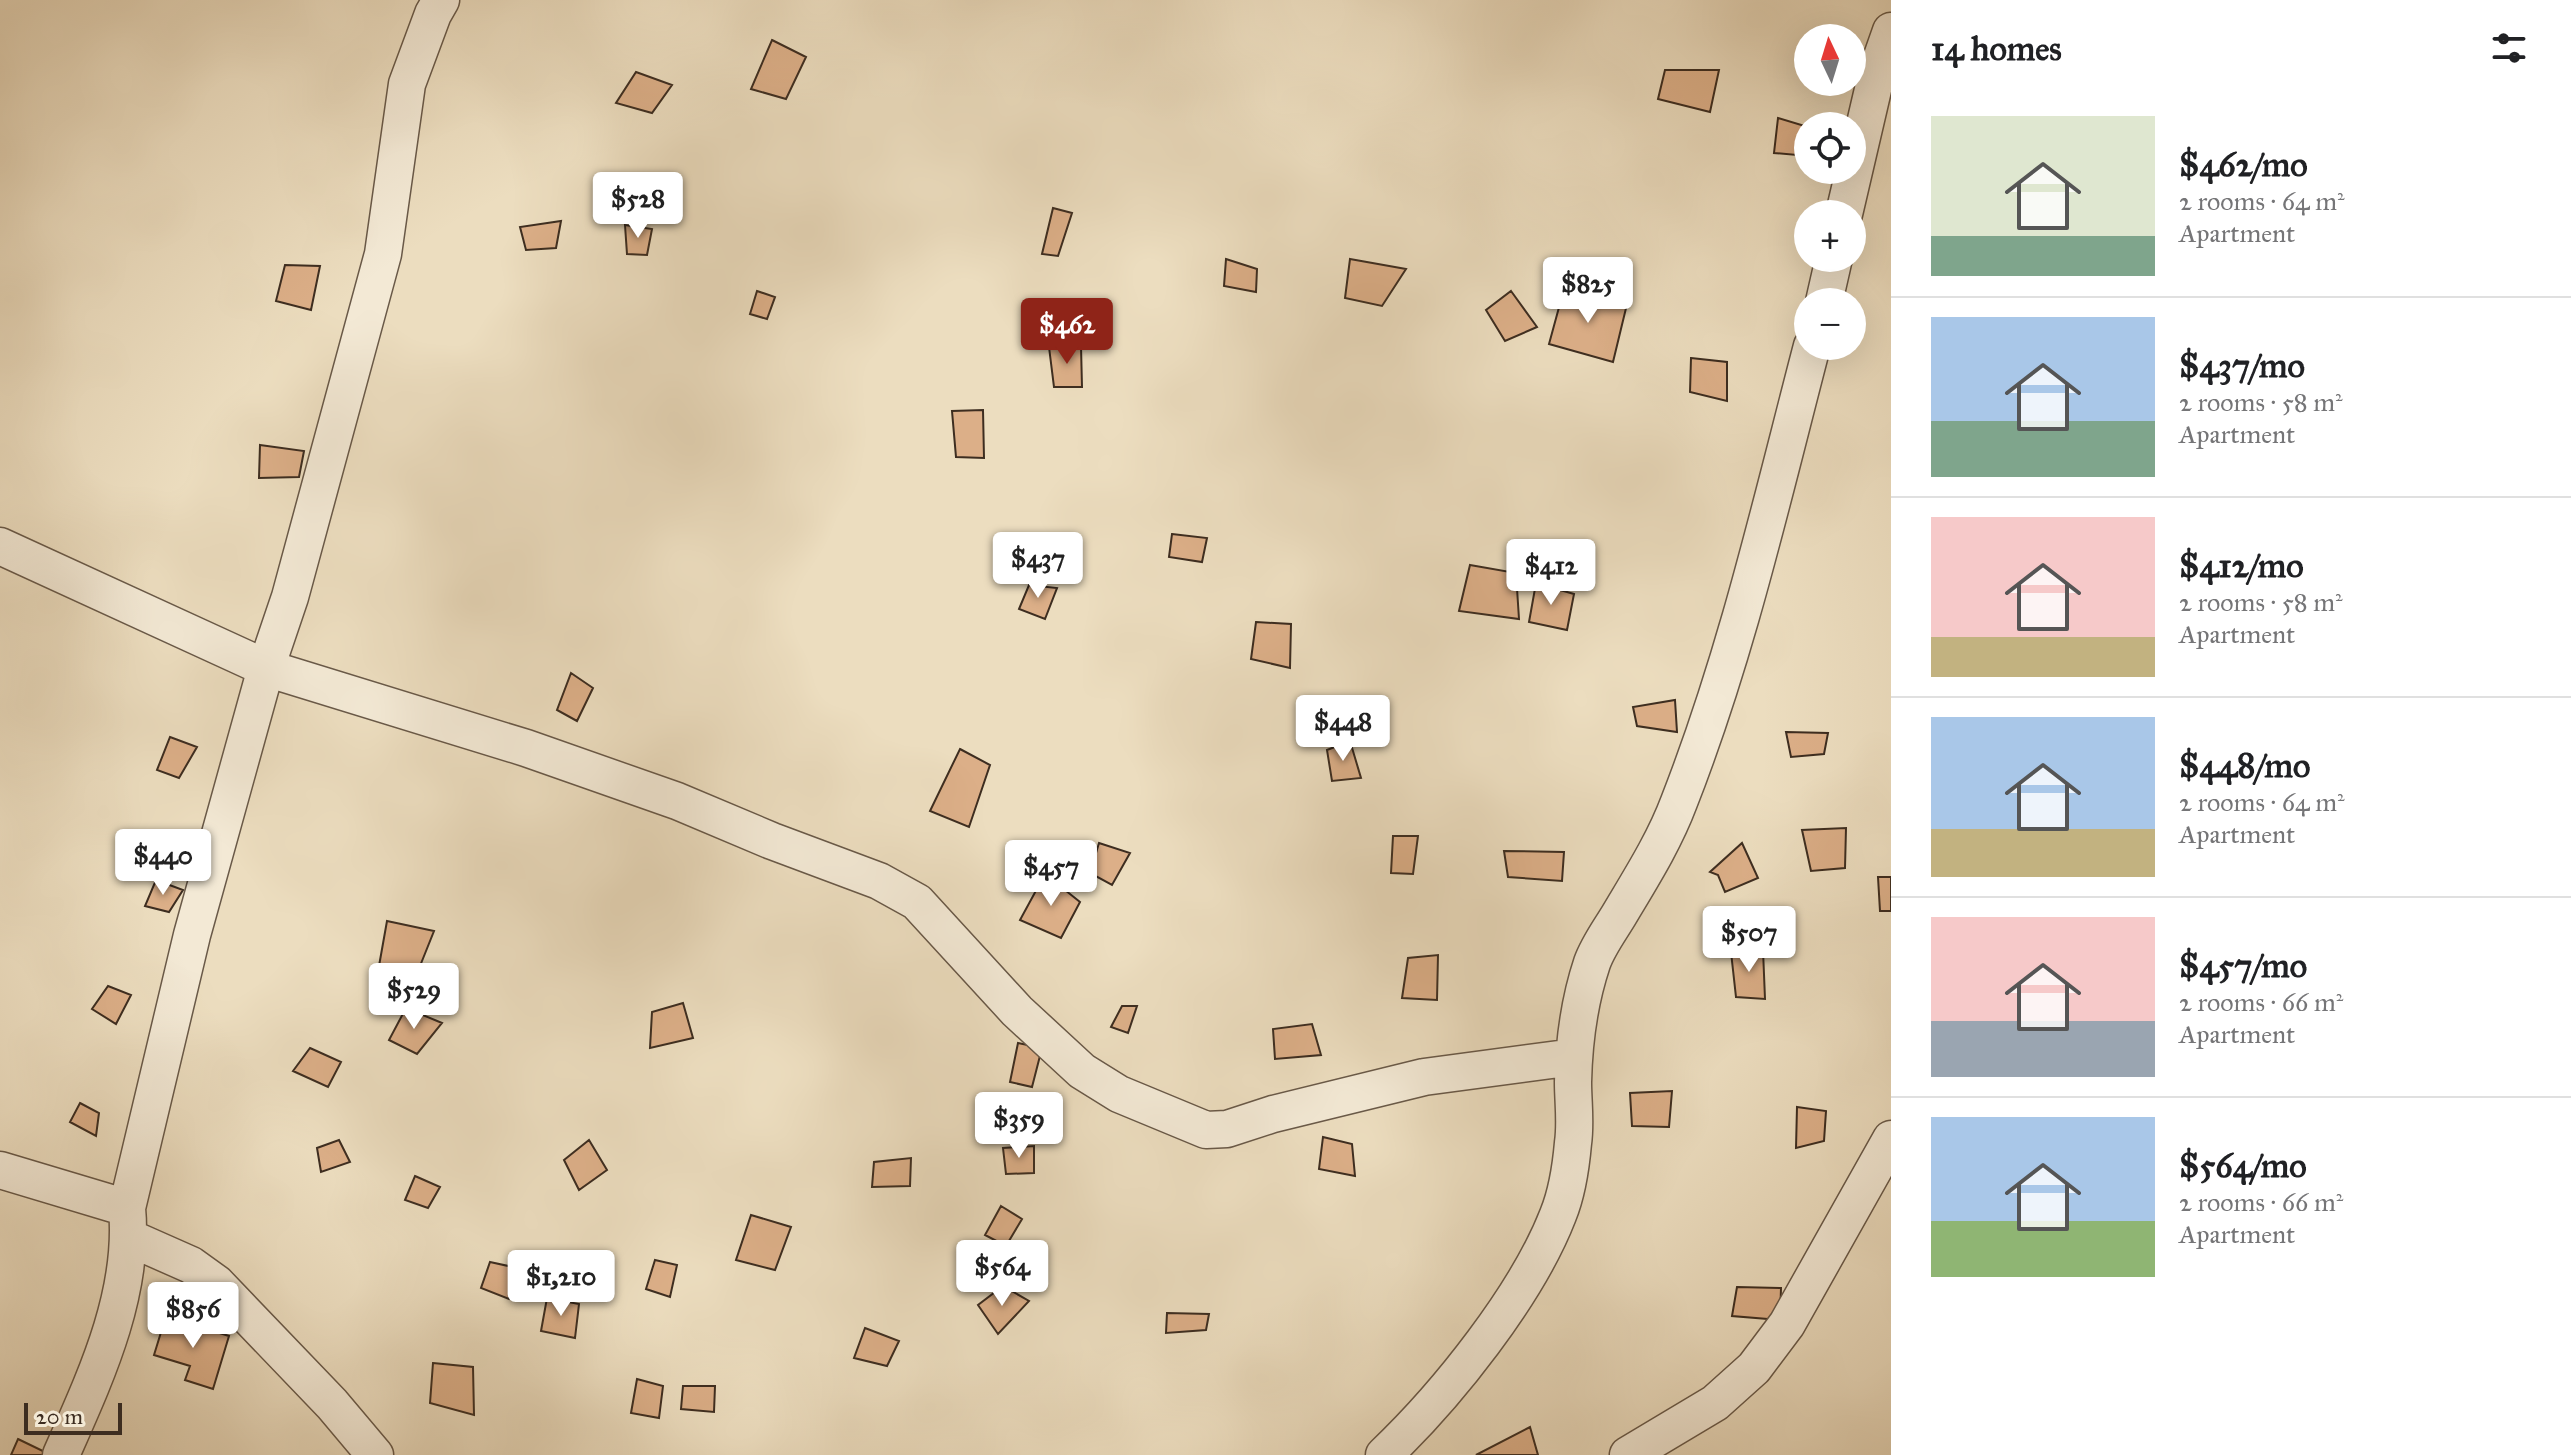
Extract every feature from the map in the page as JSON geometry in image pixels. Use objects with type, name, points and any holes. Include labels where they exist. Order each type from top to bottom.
[{"type":"street","points":[[61,1455],[94,1382],[115,1318],[128,1223],[192,935],[266,668],[290,597],[383,254],[407,84],[441,0]]},
{"type":"street","points":[[1847,200],[1878,68],[1891,31]]},
{"type":"street","points":[[1384,1455],[1413,1428],[1489,1332],[1529,1273],[1559,1214],[1574,1140],[1575,1029],[1583,989],[1595,956],[1664,840],[1679,802],[1725,671],[1808,360]]},
{"type":"street","points":[[0,546],[266,668],[526,748],[677,801],[879,881],[917,902],[1017,1011],[1082,1071],[1119,1094],[1206,1130],[1227,1129],[1273,1114],[1424,1077],[1574,1057]]},
{"type":"street","points":[[1628,1455],[1715,1403],[1754,1368],[1787,1324],[1891,1139]]},
{"type":"street","points":[[0,1170],[128,1223],[216,1283],[332,1404],[375,1455]]},
{"type":"building","points":[[772,40],[806,57],[786,99],[751,89]]},
{"type":"building","points":[[1665,70],[1719,70],[1710,112],[1658,99]]},
{"type":"building","points":[[636,72],[672,85],[652,113],[616,103]]},
{"type":"building","points":[[1778,118],[1794,123],[1794,155],[1774,153]]},
{"type":"building","points":[[1053,208],[1072,213],[1058,256],[1042,254]]},
{"type":"building","points":[[561,221],[556,248],[526,250],[520,227]]},
{"type":"building","points":[[625,225],[652,229],[647,255],[627,254]]},
{"type":"building","points":[[1226,259],[1257,269],[1256,292],[1224,286]]},
{"type":"building","points":[[1350,259],[1406,269],[1382,306],[1345,298]]},
{"type":"building","points":[[285,265],[320,266],[311,310],[276,301]]},
{"type":"building","points":[[1564,289],[1627,304],[1613,362],[1549,344]]},
{"type":"building","points":[[757,291],[775,297],[767,319],[750,314]]},
{"type":"building","points":[[1511,291],[1537,327],[1505,341],[1486,310]]},
{"type":"building","points":[[1081,346],[1082,387],[1054,387],[1049,347]]},
{"type":"building","points":[[1691,358],[1727,362],[1727,401],[1690,392]]},
{"type":"building","points":[[983,410],[984,458],[956,457],[952,411]]},
{"type":"building","points":[[260,445],[304,451],[299,477],[259,478]]},
{"type":"building","points":[[1172,534],[1207,538],[1202,562],[1169,557]]},
{"type":"building","points":[[1470,565],[1516,573],[1519,619],[1459,611]]},
{"type":"building","points":[[1536,583],[1574,594],[1567,630],[1529,622]]},
{"type":"building","points":[[1029,585],[1057,588],[1045,619],[1019,609]]},
{"type":"building","points":[[1256,622],[1291,624],[1290,668],[1251,659]]},
{"type":"building","points":[[571,673],[593,688],[577,721],[557,710]]},
{"type":"building","points":[[1675,700],[1677,732],[1637,726],[1633,707]]},
{"type":"building","points":[[1786,732],[1828,733],[1824,754],[1791,757]]},
{"type":"building","points":[[170,737],[197,747],[179,778],[157,770]]},
{"type":"building","points":[[1350,741],[1361,778],[1332,781],[1327,750]]},
{"type":"building","points":[[960,749],[990,765],[969,827],[930,811]]},
{"type":"building","points":[[1846,828],[1845,868],[1811,871],[1802,830]]},
{"type":"building","points":[[1393,836],[1418,836],[1413,874],[1391,873]]},
{"type":"building","points":[[1099,843],[1130,853],[1112,885],[1090,873]]},
{"type":"building","points":[[1742,843],[1758,878],[1725,892],[1718,875],[1710,872]]},
{"type":"building","points":[[1504,851],[1564,852],[1562,881],[1508,877]]},
{"type":"building","points":[[1045,874],[1080,902],[1061,938],[1020,920]]},
{"type":"building","points":[[1878,877],[1891,877],[1891,911],[1880,911]]},
{"type":"building","points":[[156,880],[183,890],[169,912],[145,906]]},
{"type":"building","points":[[387,921],[434,931],[418,971],[379,966]]},
{"type":"building","points":[[1763,950],[1765,999],[1736,997],[1731,952]]},
{"type":"building","points":[[1438,955],[1437,1000],[1402,998],[1408,958]]},
{"type":"building","points":[[108,986],[131,995],[116,1024],[92,1009]]},
{"type":"building","points":[[683,1003],[693,1038],[650,1048],[652,1012]]},
{"type":"building","points":[[1122,1006],[1137,1006],[1128,1033],[1111,1027]]},
{"type":"building","points":[[406,1008],[442,1023],[417,1054],[389,1040]]},
{"type":"building","points":[[1312,1024],[1321,1055],[1275,1059],[1273,1029]]},
{"type":"building","points":[[1018,1043],[1042,1048],[1032,1087],[1010,1082]]},
{"type":"building","points":[[310,1048],[341,1062],[328,1087],[293,1071]]},
{"type":"building","points":[[1672,1091],[1669,1127],[1632,1126],[1630,1093]]},
{"type":"building","points":[[80,1103],[99,1113],[96,1136],[70,1122]]},
{"type":"building","points":[[1797,1107],[1826,1111],[1824,1141],[1796,1148]]},
{"type":"building","points":[[1323,1137],[1352,1144],[1355,1176],[1319,1169]]},
{"type":"building","points":[[339,1140],[350,1162],[321,1172],[317,1148]]},
{"type":"building","points":[[589,1140],[607,1170],[579,1190],[564,1160]]},
{"type":"building","points":[[1034,1146],[1034,1173],[1006,1174],[1003,1148]]},
{"type":"building","points":[[911,1158],[910,1186],[872,1187],[874,1162]]},
{"type":"building","points":[[415,1176],[440,1187],[428,1208],[405,1200]]},
{"type":"building","points":[[1001,1206],[1022,1219],[1006,1246],[985,1235]]},
{"type":"building","points":[[751,1215],[791,1227],[775,1270],[736,1260]]},
{"type":"building","points":[[655,1260],[677,1265],[670,1297],[646,1289]]},
{"type":"building","points":[[490,1262],[522,1269],[509,1299],[481,1288]]},
{"type":"building","points":[[1003,1286],[1029,1301],[998,1334],[978,1305]]},
{"type":"building","points":[[1737,1287],[1781,1288],[1780,1320],[1732,1316]]},
{"type":"building","points":[[547,1298],[579,1304],[575,1338],[541,1331]]},
{"type":"building","points":[[1167,1313],[1209,1314],[1206,1330],[1166,1333]]},
{"type":"building","points":[[166,1316],[229,1336],[213,1389],[185,1380],[190,1366],[154,1355]]},
{"type":"building","points":[[865,1328],[899,1341],[887,1366],[854,1358]]},
{"type":"building","points":[[433,1363],[473,1367],[474,1415],[430,1403]]},
{"type":"building","points":[[637,1379],[663,1386],[659,1418],[631,1413]]},
{"type":"building","points":[[683,1386],[715,1386],[714,1412],[681,1409]]},
{"type":"building","points":[[1530,1427],[1538,1455],[1476,1455]]},
{"type":"building","points":[[18,1439],[47,1453],[46,1455],[11,1455]]}]
